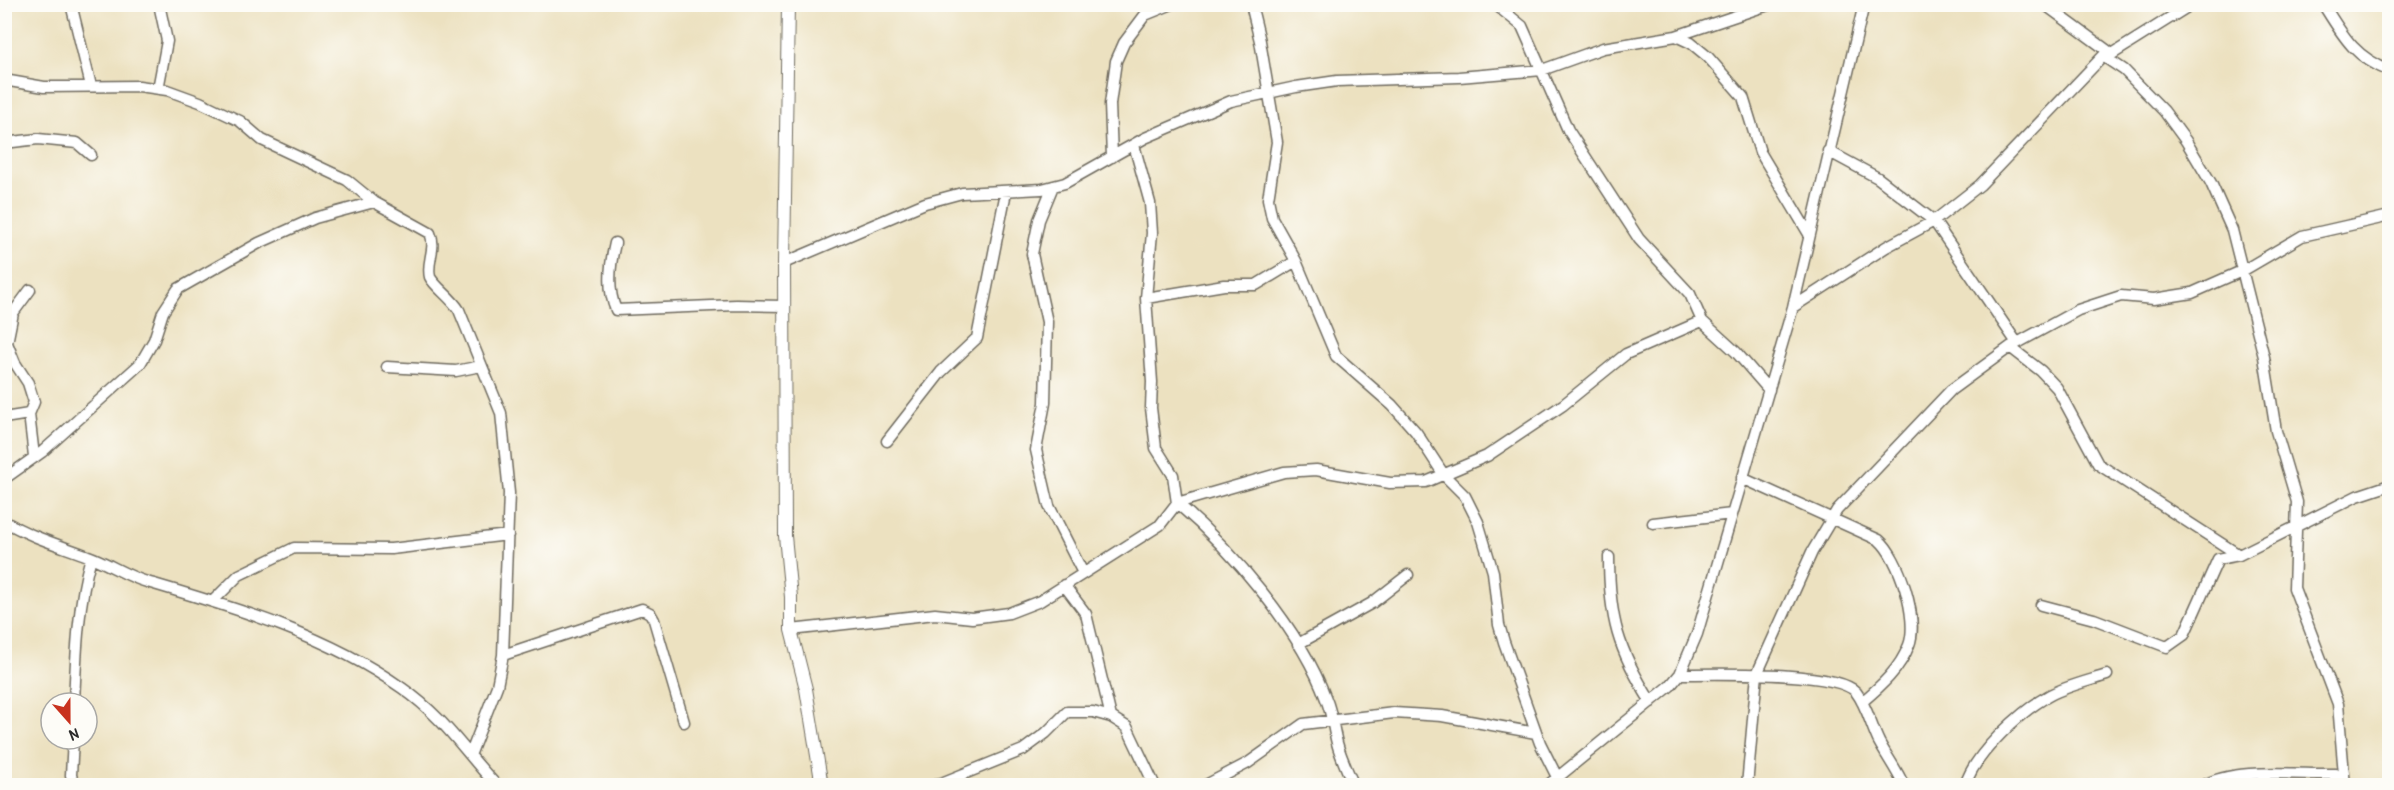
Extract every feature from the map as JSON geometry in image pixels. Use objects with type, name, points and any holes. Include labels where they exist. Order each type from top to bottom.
[{"type":"main road","points":[[788,4],[784,263],[784,485],[791,630],[806,689],[822,786]]},
{"type":"street","points":[[158,89],[167,40],[159,4]]},
{"type":"street","points":[[1112,157],[1110,104],[1116,61],[1124,43],[1145,15],[1172,4]]},
{"type":"street","points":[[1251,4],[1277,142],[1268,199],[1272,218],[1296,261],[1336,356],[1392,405],[1416,432],[1444,475],[1465,496],[1478,522],[1493,572],[1499,625],[1536,733],[1557,777]]},
{"type":"street","points":[[1495,4],[1522,26],[1568,130],[1639,239],[1690,294],[1702,321],[1736,352],[1769,390]]},
{"type":"street","points":[[784,263],[925,203],[962,193],[1006,192],[1065,183],[1186,119],[1231,101],[1268,92],[1337,81],[1459,77],[1542,70],[1603,48],[1676,36],[1771,4]]},
{"type":"street","points":[[1547,786],[1651,702],[1680,674],[1697,634],[1793,307],[1864,4]]},
{"type":"street","points":[[2044,4],[2107,54],[2164,111],[2186,141],[2211,183],[2232,231],[2244,270],[2264,357],[2276,431],[2297,502],[2294,588],[2338,704],[2345,784]]},
{"type":"street","points":[[1793,307],[1886,247],[1934,221],[1980,185],[2022,143],[2068,90],[2107,54],[2192,4]]},
{"type":"street","points":[[2323,4],[2348,44],[2369,63],[2390,71]]},
{"type":"street","points":[[72,8],[91,86]]},
{"type":"street","points":[[1676,36],[1691,43],[1708,57],[1743,98],[1760,152],[1809,234]]},
{"type":"street","points":[[4,81],[44,87],[139,86],[158,89],[200,102],[240,122],[262,140],[347,180],[374,202],[430,233],[433,240],[429,273],[431,279],[451,297],[459,310],[501,413],[509,493],[503,655],[497,686],[471,753]]},
{"type":"street","points":[[4,142],[38,139],[77,142],[92,155]]},
{"type":"street","points":[[1134,145],[1150,203],[1152,233],[1146,298],[1152,382],[1151,408],[1156,448],[1173,475],[1177,503],[1232,554],[1298,644],[1316,675],[1333,721],[1337,744],[1354,786]]},
{"type":"street","points":[[1828,151],[1878,178],[1934,221],[2014,345],[2057,388],[2098,464],[2239,555]]},
{"type":"street","points":[[1053,186],[1040,220],[1032,254],[1047,322],[1045,403],[1036,450],[1049,506],[1083,573]]},
{"type":"street","points":[[887,441],[941,372],[977,338],[1006,192]]},
{"type":"street","points":[[4,479],[34,456],[140,364],[154,340],[163,312],[178,289],[259,243],[306,222],[374,202]]},
{"type":"street","points":[[1747,786],[1757,674],[1830,519],[1944,397],[2014,345],[2049,323],[2121,296],[2154,299],[2177,297],[2206,288],[2244,270],[2302,236],[2390,216]]},
{"type":"street","points":[[615,243],[611,262],[611,299],[616,310],[736,305],[784,306]]},
{"type":"street","points":[[1146,298],[1224,285],[1256,285],[1296,261]]},
{"type":"street","points":[[30,290],[13,313],[7,343],[31,392],[33,402],[28,414],[34,456]]},
{"type":"street","points":[[791,630],[935,614],[972,618],[1009,613],[1040,601],[1160,525],[1177,503],[1284,472],[1336,472],[1390,483],[1426,482],[1487,456],[1563,405],[1626,354],[1702,321]]},
{"type":"street","points":[[387,367],[456,371],[481,366]]},
{"type":"street","points":[[4,418],[28,414]]},
{"type":"street","points":[[1742,478],[1879,540],[1886,546],[1901,577],[1910,618],[1910,643],[1885,683],[1862,702]]},
{"type":"street","points":[[2041,605],[2094,619],[2167,647],[2184,635],[2218,559],[2239,555],[2296,529],[2356,496],[2390,484]]},
{"type":"street","points":[[1653,523],[1732,513]]},
{"type":"street","points":[[4,521],[42,541],[91,557],[146,582],[214,600],[318,640],[384,675],[441,718],[497,786]]},
{"type":"street","points":[[214,600],[238,574],[294,548],[391,549],[508,535]]},
{"type":"street","points":[[74,691],[76,654],[86,574],[91,557]]},
{"type":"street","points":[[1609,557],[1609,590],[1613,624],[1629,668],[1651,702]]},
{"type":"street","points":[[1298,644],[1372,603],[1408,575]]},
{"type":"street","points":[[1064,585],[1086,614],[1111,717]]},
{"type":"street","points":[[503,655],[642,609],[650,613],[654,620],[684,722]]},
{"type":"street","points":[[1680,674],[1785,674],[1845,684],[1855,691],[1862,702],[1879,741],[1905,786]]},
{"type":"street","points":[[1965,786],[1967,777],[1990,747],[2033,705],[2052,694],[2107,675]]},
{"type":"street","points":[[934,786],[1023,750],[1046,733],[1067,712],[1093,712],[1111,717],[1127,727],[1155,786]]},
{"type":"street","points":[[1204,786],[1248,763],[1303,724],[1394,713],[1442,716],[1536,733]]},
{"type":"street","points":[[72,751],[71,775],[74,786]]},
{"type":"street","points":[[2203,786],[2216,778],[2248,775],[2335,774],[2345,784]]}]
